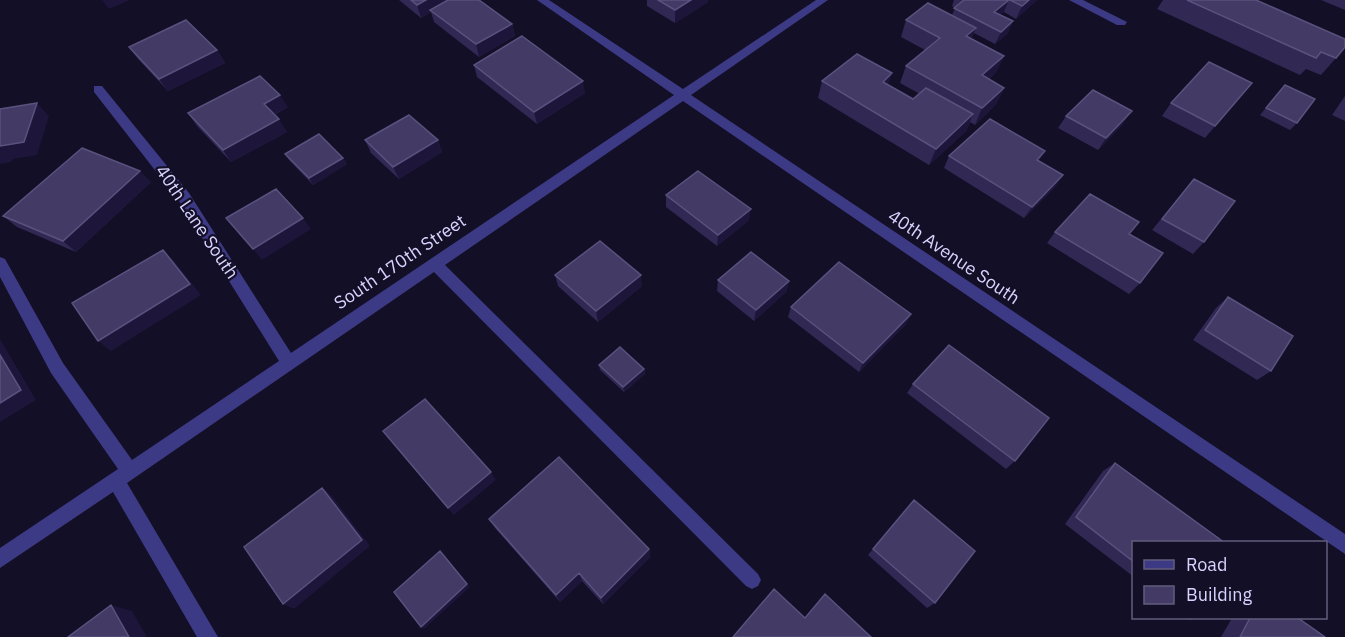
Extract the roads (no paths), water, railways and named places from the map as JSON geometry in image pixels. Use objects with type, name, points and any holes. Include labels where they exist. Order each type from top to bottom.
[{"type":"street","name":"40th Avenue South","points":[[542,0],[1345,544]]},
{"type":"street","name":"South 170th Street","points":[[0,559],[122,474],[824,0]]},
{"type":"street","points":[[1074,0],[1121,22]]},
{"type":"street","name":"40th Lane South","points":[[98,89],[184,197],[288,362]]},
{"type":"street","points":[[0,263],[57,368],[122,474],[208,637]]},
{"type":"street","points":[[434,263],[752,580]]}]
